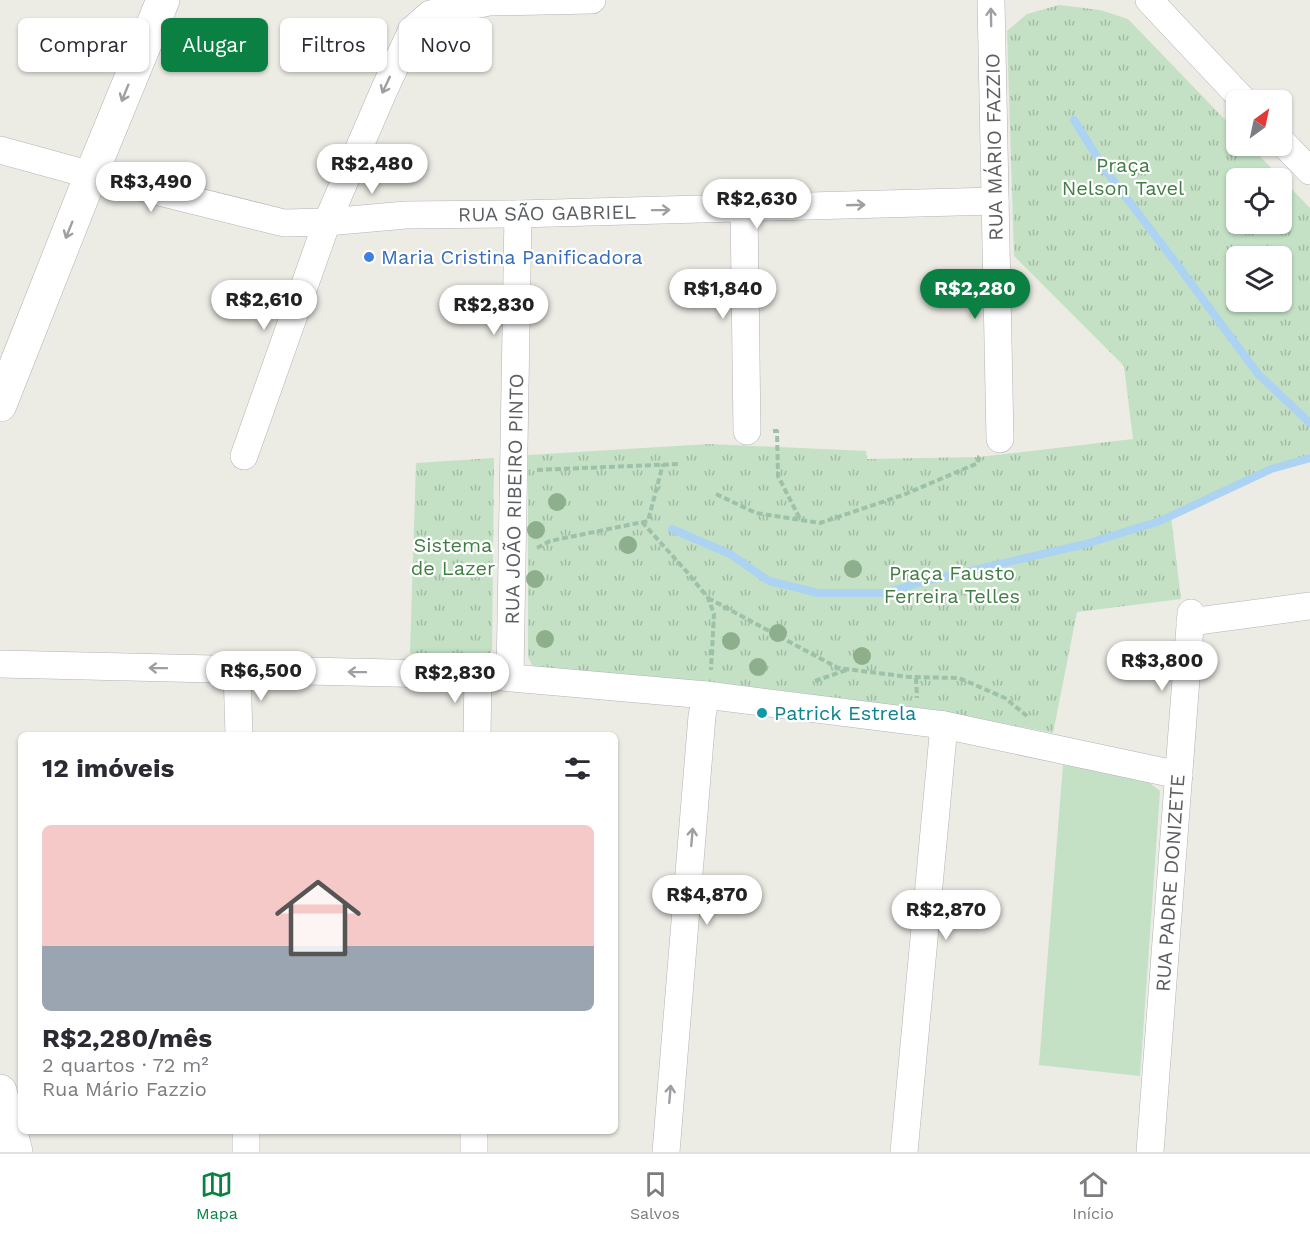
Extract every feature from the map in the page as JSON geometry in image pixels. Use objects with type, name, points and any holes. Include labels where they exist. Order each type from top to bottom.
[{"type":"main road","points":[[0,405],[163,0]]},
{"type":"main road","points":[[0,1091],[15,1152]]},
{"type":"street","points":[[244,456],[327,222],[412,30],[430,14],[489,2],[592,0]]},
{"type":"street","name":"RUA MÁRIO FAZZIO","points":[[991,0],[1000,439]]},
{"type":"street","points":[[1149,0],[1234,90]]},
{"type":"street","name":"RUA SÃO GABRIEL","points":[[0,150],[284,223],[327,222],[406,215],[995,201]]},
{"type":"street","points":[[1292,152],[1310,171]]},
{"type":"street","points":[[744,208],[747,431]]},
{"type":"street","name":"RUA JOÃO RIBEIRO PINTO","points":[[510,677],[518,214]]},
{"type":"street","name":"RUA PADRE DONIZETE","points":[[1150,1152],[1190,617],[1310,606]]},
{"type":"street","points":[[0,664],[709,682],[944,725],[1179,775]]},
{"type":"street","points":[[237,670],[239,732]]},
{"type":"street","points":[[477,732],[478,675]]},
{"type":"street","points":[[666,1152],[702,716],[709,682]]},
{"type":"street","points":[[904,1152],[944,725]]},
{"type":"street","points":[[246,1134],[246,1152]]},
{"type":"street","points":[[474,1134],[474,1152]]},
{"type":"path","points":[[777,431],[778,476],[801,520]]},
{"type":"path","points":[[716,494],[756,513],[820,523],[903,495],[978,463],[979,457],[1000,439]]},
{"type":"path","points":[[535,538],[535,550],[550,541],[648,521],[663,464]]},
{"type":"path","points":[[536,470],[680,464]]},
{"type":"path","points":[[642,522],[708,598],[714,614],[709,682]]},
{"type":"path","points":[[708,598],[838,668],[909,677],[959,678],[1005,698]]},
{"type":"path","points":[[810,683],[849,669]]},
{"type":"green space","name":"Praça Fausto Ferreira Telles","points":[[1059,5],[1100,10],[1128,19],[1226,121],[1226,156],[1260,156],[1271,168],[1226,168],[1226,234],[1292,234],[1292,189],[1310,208],[1310,458],[1271,469],[1171,516],[1181,599],[1077,612],[1053,733],[945,712],[715,682],[541,670],[532,665],[528,657],[528,455],[709,444],[866,451],[867,459],[979,457],[1133,439],[1124,366],[1014,256],[1007,31],[1027,14]]},
{"type":"green space","name":"Sistema de Lazer","points":[[494,458],[492,650],[484,657],[410,653],[416,463]]},
{"type":"green space","points":[[1063,765],[1143,778],[1160,791],[1140,1076],[1039,1065]]},
{"type":"waterway","points":[[1074,120],[1106,171],[1258,374],[1310,423]]},
{"type":"waterway","points":[[672,529],[730,554],[769,581],[818,593],[884,593],[1086,544],[1160,521],[1271,469],[1310,458]]},
{"type":"place","name":"Maria Cristina Panificadora","points":[[369,257]]},
{"type":"place","name":"Patrick Estrela","points":[[762,713]]},
{"type":"park label","name":"Praça Nelson Tavel","points":[[1123,176]]}]
